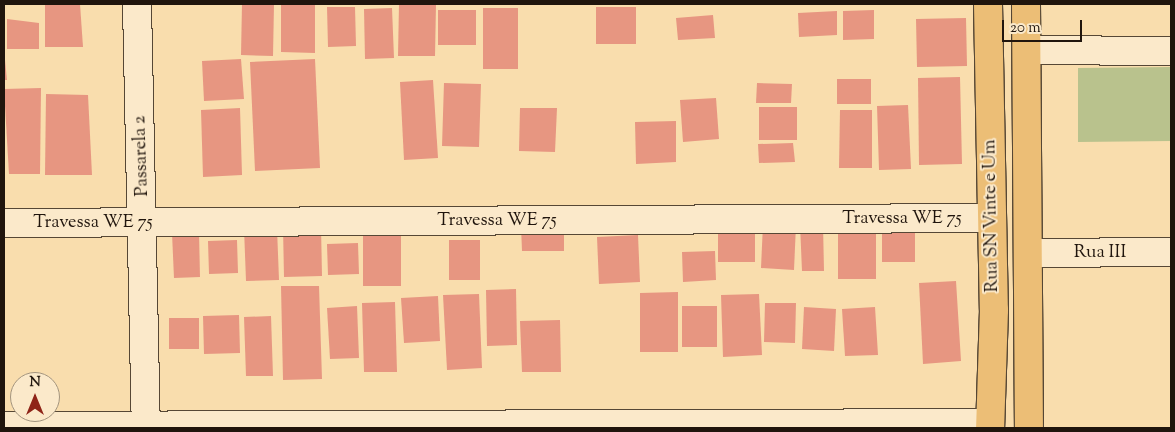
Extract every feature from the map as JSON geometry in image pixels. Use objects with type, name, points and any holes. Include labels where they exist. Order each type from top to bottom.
[{"type":"main road","name":"Rua SN Vinte e Um","points":[[988,4],[991,218],[990,426]]},
{"type":"main road","name":"Rua SN Vinte e Um","points":[[1026,4],[1029,428]]},
{"type":"street","name":"Passarela 2","points":[[137,4],[144,223],[146,426]]},
{"type":"street","points":[[1027,50],[1171,51]]},
{"type":"street","name":"Travessa WE 75","points":[[4,223],[991,218]]},
{"type":"street","name":"Rua III","points":[[1029,253],[1171,252]]},
{"type":"street","points":[[4,426],[990,426]]},
{"type":"green space","points":[[1171,67],[1171,141],[1078,142],[1078,68]]},
{"type":"building","points":[[45,4],[80,4],[83,47],[45,47]]},
{"type":"building","points":[[242,4],[274,4],[273,56],[241,55]]},
{"type":"building","points":[[281,4],[315,4],[315,53],[281,52]]},
{"type":"building","points":[[399,4],[436,4],[435,56],[398,56]]},
{"type":"building","points":[[327,7],[355,7],[356,46],[328,47]]},
{"type":"building","points":[[596,7],[636,7],[636,44],[596,44]]},
{"type":"building","points":[[392,8],[394,58],[365,59],[364,9]]},
{"type":"building","points":[[483,8],[518,8],[518,69],[483,69]]},
{"type":"building","points":[[438,10],[476,10],[476,45],[438,45]]},
{"type":"building","points":[[874,10],[874,39],[843,40],[843,11]]},
{"type":"building","points":[[837,11],[837,35],[799,37],[798,13]]},
{"type":"building","points":[[713,15],[715,38],[678,40],[676,18]]},
{"type":"building","points":[[966,18],[967,66],[917,67],[916,19]]},
{"type":"building","points":[[7,19],[39,23],[39,49],[7,49]]},
{"type":"building","points":[[241,59],[244,99],[204,101],[202,61]]},
{"type":"building","points":[[315,59],[320,168],[255,171],[250,62]]},
{"type":"building","points":[[5,60],[7,80],[4,80]]},
{"type":"building","points":[[960,77],[962,164],[919,165],[918,78]]},
{"type":"building","points":[[837,79],[871,79],[871,104],[837,104]]},
{"type":"building","points":[[433,80],[438,158],[404,160],[400,82]]},
{"type":"building","points":[[444,83],[481,84],[479,147],[442,146]]},
{"type":"building","points":[[757,83],[792,84],[791,103],[756,103]]},
{"type":"building","points":[[41,88],[40,174],[9,174],[4,89]]},
{"type":"building","points":[[46,94],[88,95],[92,175],[45,175]]},
{"type":"building","points":[[716,98],[719,139],[683,142],[680,100]]},
{"type":"building","points":[[908,105],[911,169],[879,170],[877,106]]},
{"type":"building","points":[[759,107],[797,107],[797,140],[759,140]]},
{"type":"building","points":[[240,108],[242,175],[203,177],[201,110]]},
{"type":"building","points":[[520,108],[557,108],[555,152],[519,151]]},
{"type":"building","points":[[840,110],[872,110],[872,168],[839,168]]},
{"type":"building","points":[[676,121],[676,162],[636,164],[635,122]]},
{"type":"building","points":[[793,143],[795,162],[759,163],[758,144]]},
{"type":"building","points":[[564,224],[564,251],[522,251],[521,226]]},
{"type":"building","points":[[718,224],[755,224],[755,262],[718,262]]},
{"type":"building","points":[[763,224],[796,225],[794,270],[761,268]]},
{"type":"building","points":[[800,224],[823,224],[824,271],[802,271]]},
{"type":"building","points":[[838,224],[876,224],[876,279],[838,279]]},
{"type":"building","points":[[882,224],[915,224],[915,262],[882,262]]},
{"type":"building","points":[[321,226],[322,276],[284,277],[283,227]]},
{"type":"building","points":[[244,228],[277,228],[279,280],[246,281]]},
{"type":"building","points":[[363,228],[401,228],[401,286],[363,286]]},
{"type":"building","points":[[199,232],[200,277],[174,278],[172,233]]},
{"type":"building","points":[[638,235],[640,282],[599,284],[597,237]]},
{"type":"building","points":[[237,240],[238,273],[209,274],[208,241]]},
{"type":"building","points":[[449,240],[480,240],[480,280],[449,280]]},
{"type":"building","points":[[358,243],[359,274],[328,275],[327,244]]},
{"type":"building","points":[[715,251],[716,280],[683,282],[682,252]]},
{"type":"building","points":[[956,281],[961,361],[923,364],[919,283]]},
{"type":"building","points":[[281,286],[319,286],[322,379],[283,380]]},
{"type":"building","points":[[516,289],[517,345],[487,346],[486,290]]},
{"type":"building","points":[[678,292],[678,352],[640,352],[640,293]]},
{"type":"building","points":[[479,294],[482,368],[447,370],[443,295]]},
{"type":"building","points":[[759,294],[762,355],[723,357],[721,295]]},
{"type":"building","points":[[438,296],[440,341],[404,343],[401,298]]},
{"type":"building","points":[[395,302],[397,372],[364,372],[362,303]]},
{"type":"building","points":[[765,303],[796,303],[795,343],[764,342]]},
{"type":"building","points":[[357,306],[359,358],[330,359],[327,308]]},
{"type":"building","points":[[682,306],[717,306],[717,347],[682,347]]},
{"type":"building","points":[[804,307],[836,309],[834,351],[802,349]]},
{"type":"building","points":[[875,307],[878,355],[845,356],[842,309]]},
{"type":"building","points":[[239,315],[240,353],[204,354],[203,316]]},
{"type":"building","points":[[271,316],[273,376],[246,376],[244,317]]},
{"type":"building","points":[[169,318],[199,318],[199,349],[169,349]]},
{"type":"building","points":[[560,320],[561,372],[522,372],[520,321]]}]
